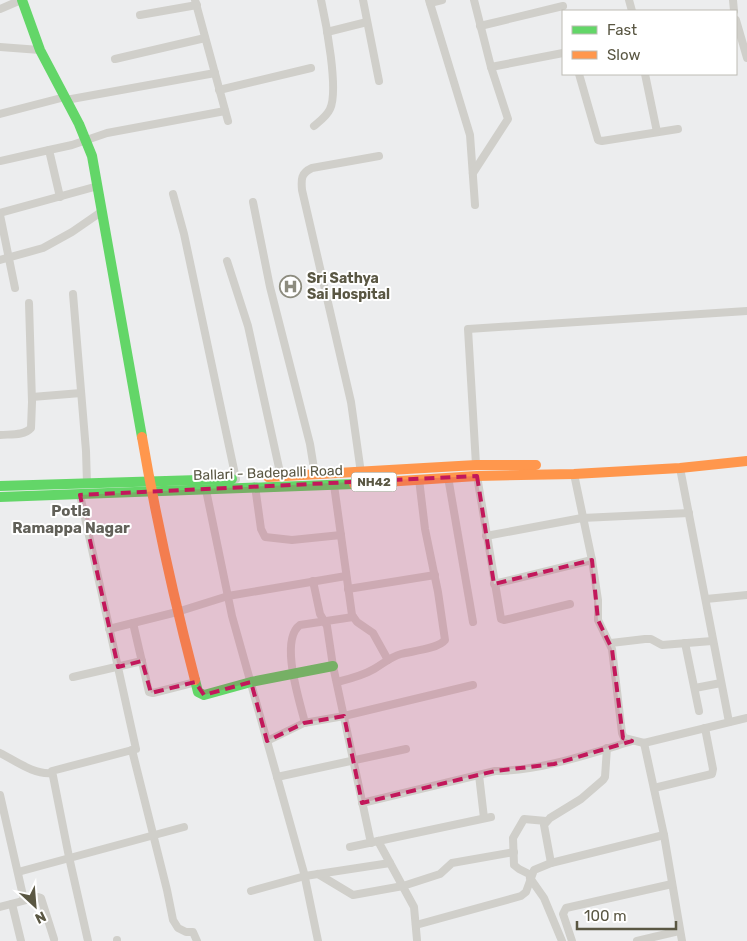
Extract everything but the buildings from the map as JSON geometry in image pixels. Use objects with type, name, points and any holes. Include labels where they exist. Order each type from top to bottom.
[{"type":"main road","points":[[22,0],[40,50],[79,124],[92,156],[150,486],[177,612],[198,692],[204,695],[251,682],[333,666]]},
{"type":"main road","name":"Ballari - Badepalli Road","points":[[0,497],[80,495],[150,486],[281,476],[477,470],[747,455]]},
{"type":"main road","name":"Ballari - Badepalli Road","points":[[0,486],[87,484],[206,490],[255,486],[334,485],[448,477],[477,470],[574,474],[680,468],[747,461]]},
{"type":"street","points":[[0,9],[22,0]]},
{"type":"street","points":[[314,126],[328,113],[333,100],[327,32],[321,0]]},
{"type":"street","points":[[363,0],[379,81]]},
{"type":"street","points":[[442,0],[430,2],[470,135],[475,205]]},
{"type":"street","points":[[473,173],[508,119],[491,67],[474,0]]},
{"type":"street","points":[[140,15],[196,3],[228,121]]},
{"type":"street","points":[[480,26],[563,6]]},
{"type":"street","points":[[327,32],[367,22]]},
{"type":"street","points":[[737,23],[747,58]]},
{"type":"street","points":[[115,58],[206,38]]},
{"type":"street","points":[[0,47],[40,50]]},
{"type":"street","points":[[491,67],[562,53]]},
{"type":"street","points":[[219,90],[311,68]]},
{"type":"street","points":[[0,114],[66,98],[215,74]]},
{"type":"street","points":[[579,75],[598,140],[602,141],[678,129]]},
{"type":"street","points":[[645,75],[657,132]]},
{"type":"street","points":[[0,161],[49,150],[107,133],[225,111]]},
{"type":"street","points":[[49,150],[60,197]]},
{"type":"street","points":[[361,473],[351,402],[302,190],[301,177],[312,168],[379,156]]},
{"type":"street","points":[[15,288],[0,214],[98,186]]},
{"type":"street","points":[[173,194],[184,234],[236,479]]},
{"type":"street","points":[[253,202],[270,287],[310,444],[315,475]]},
{"type":"street","points":[[0,260],[43,248],[72,232],[101,212]]},
{"type":"street","points":[[226,261],[248,326],[281,476]]},
{"type":"street","points":[[73,294],[87,484]]},
{"type":"street","points":[[0,435],[23,434],[30,430],[32,397],[28,303]]},
{"type":"street","points":[[570,604],[502,620],[500,617],[477,470],[468,329],[747,311]]},
{"type":"street","points":[[32,397],[81,393]]},
{"type":"street","points":[[680,468],[729,722]]},
{"type":"street","points":[[574,474],[592,560],[598,600],[598,620],[611,643],[624,738],[644,743],[747,718]]},
{"type":"street","points":[[448,477],[473,622]]},
{"type":"street","points":[[337,682],[359,676],[400,654],[444,642],[445,638],[419,479]]},
{"type":"street","points":[[334,485],[353,617],[373,633],[388,660]]},
{"type":"street","points":[[255,486],[261,529],[265,537],[292,540],[341,535]]},
{"type":"street","points":[[206,490],[228,596],[305,876],[318,941]]},
{"type":"street","points":[[0,752],[35,771],[45,774],[136,749],[80,495]]},
{"type":"street","points":[[486,536],[582,518],[689,513]]},
{"type":"street","points":[[494,584],[592,560]]},
{"type":"street","points":[[348,589],[434,575]]},
{"type":"street","points":[[109,629],[177,612],[228,596],[346,576]]},
{"type":"street","points":[[313,581],[320,614],[328,630],[333,666],[362,803],[374,842],[390,864],[414,907],[417,940]]},
{"type":"street","points":[[706,599],[747,595]]},
{"type":"street","points":[[305,723],[293,674],[291,646],[297,627],[353,617]]},
{"type":"street","points":[[133,623],[149,692],[153,693],[196,682]]},
{"type":"street","points":[[611,643],[648,639],[662,645],[712,641]]},
{"type":"street","points":[[685,643],[699,711]]},
{"type":"street","points":[[73,677],[142,661]]},
{"type":"street","points":[[694,688],[721,684]]},
{"type":"street","points":[[267,741],[305,723],[344,716],[473,685]]},
{"type":"street","points":[[654,788],[712,774],[713,769],[705,728]]},
{"type":"street","points":[[362,803],[479,775],[554,764],[632,741]]},
{"type":"street","points":[[644,743],[664,834],[682,941]]},
{"type":"street","points":[[562,941],[544,898],[530,877],[516,867],[513,836],[522,820],[526,818],[546,821],[581,799],[603,780],[606,773],[608,748]]},
{"type":"street","points":[[277,777],[406,749]]},
{"type":"street","points":[[132,750],[173,920],[182,931],[193,932],[197,941]]},
{"type":"street","points":[[52,773],[88,941]]},
{"type":"street","points":[[350,847],[487,818],[479,775]]},
{"type":"street","points":[[0,795],[24,900]]},
{"type":"street","points":[[546,821],[544,828],[551,864]]},
{"type":"street","points":[[18,872],[184,827]]},
{"type":"street","points":[[416,925],[521,896],[526,892],[534,870],[664,834]]},
{"type":"street","points":[[318,874],[352,895],[403,886],[440,874],[452,864],[514,852]]},
{"type":"street","points":[[251,891],[305,876],[390,864]]},
{"type":"street","points":[[572,941],[563,914],[566,908],[672,884]]},
{"type":"street","points":[[0,907],[38,897],[42,899],[54,939]]},
{"type":"street","points":[[12,904],[21,941]]},
{"type":"street","points":[[637,941],[679,931]]},
{"type":"highlighted area","points":[[477,476],[494,584],[592,560],[598,620],[612,649],[623,738],[632,741],[554,764],[495,771],[362,803],[344,716],[304,723],[267,741],[251,682],[204,695],[195,682],[151,693],[142,661],[118,667],[80,495]]},
{"type":"traffic: fast","points":[[22,0],[40,50],[79,124],[92,156],[142,437]]},
{"type":"traffic: fast","points":[[0,486],[232,479]]},
{"type":"traffic: fast","points":[[0,497],[354,484]]},
{"type":"traffic: fast","points":[[195,680],[198,692],[204,695],[251,682],[333,666]]},
{"type":"traffic: slow","points":[[142,437],[166,559],[195,680]]},
{"type":"traffic: slow","points":[[354,484],[477,476],[574,474],[680,468],[747,461]]},
{"type":"traffic: slow","points":[[268,477],[476,465],[536,465]]},
{"type":"place","name":"Sri Sathya Sai Hospital","points":[[291,286]]},
{"type":"district","name":"Potla Ramappa Nagar","points":[[71,520]]}]
